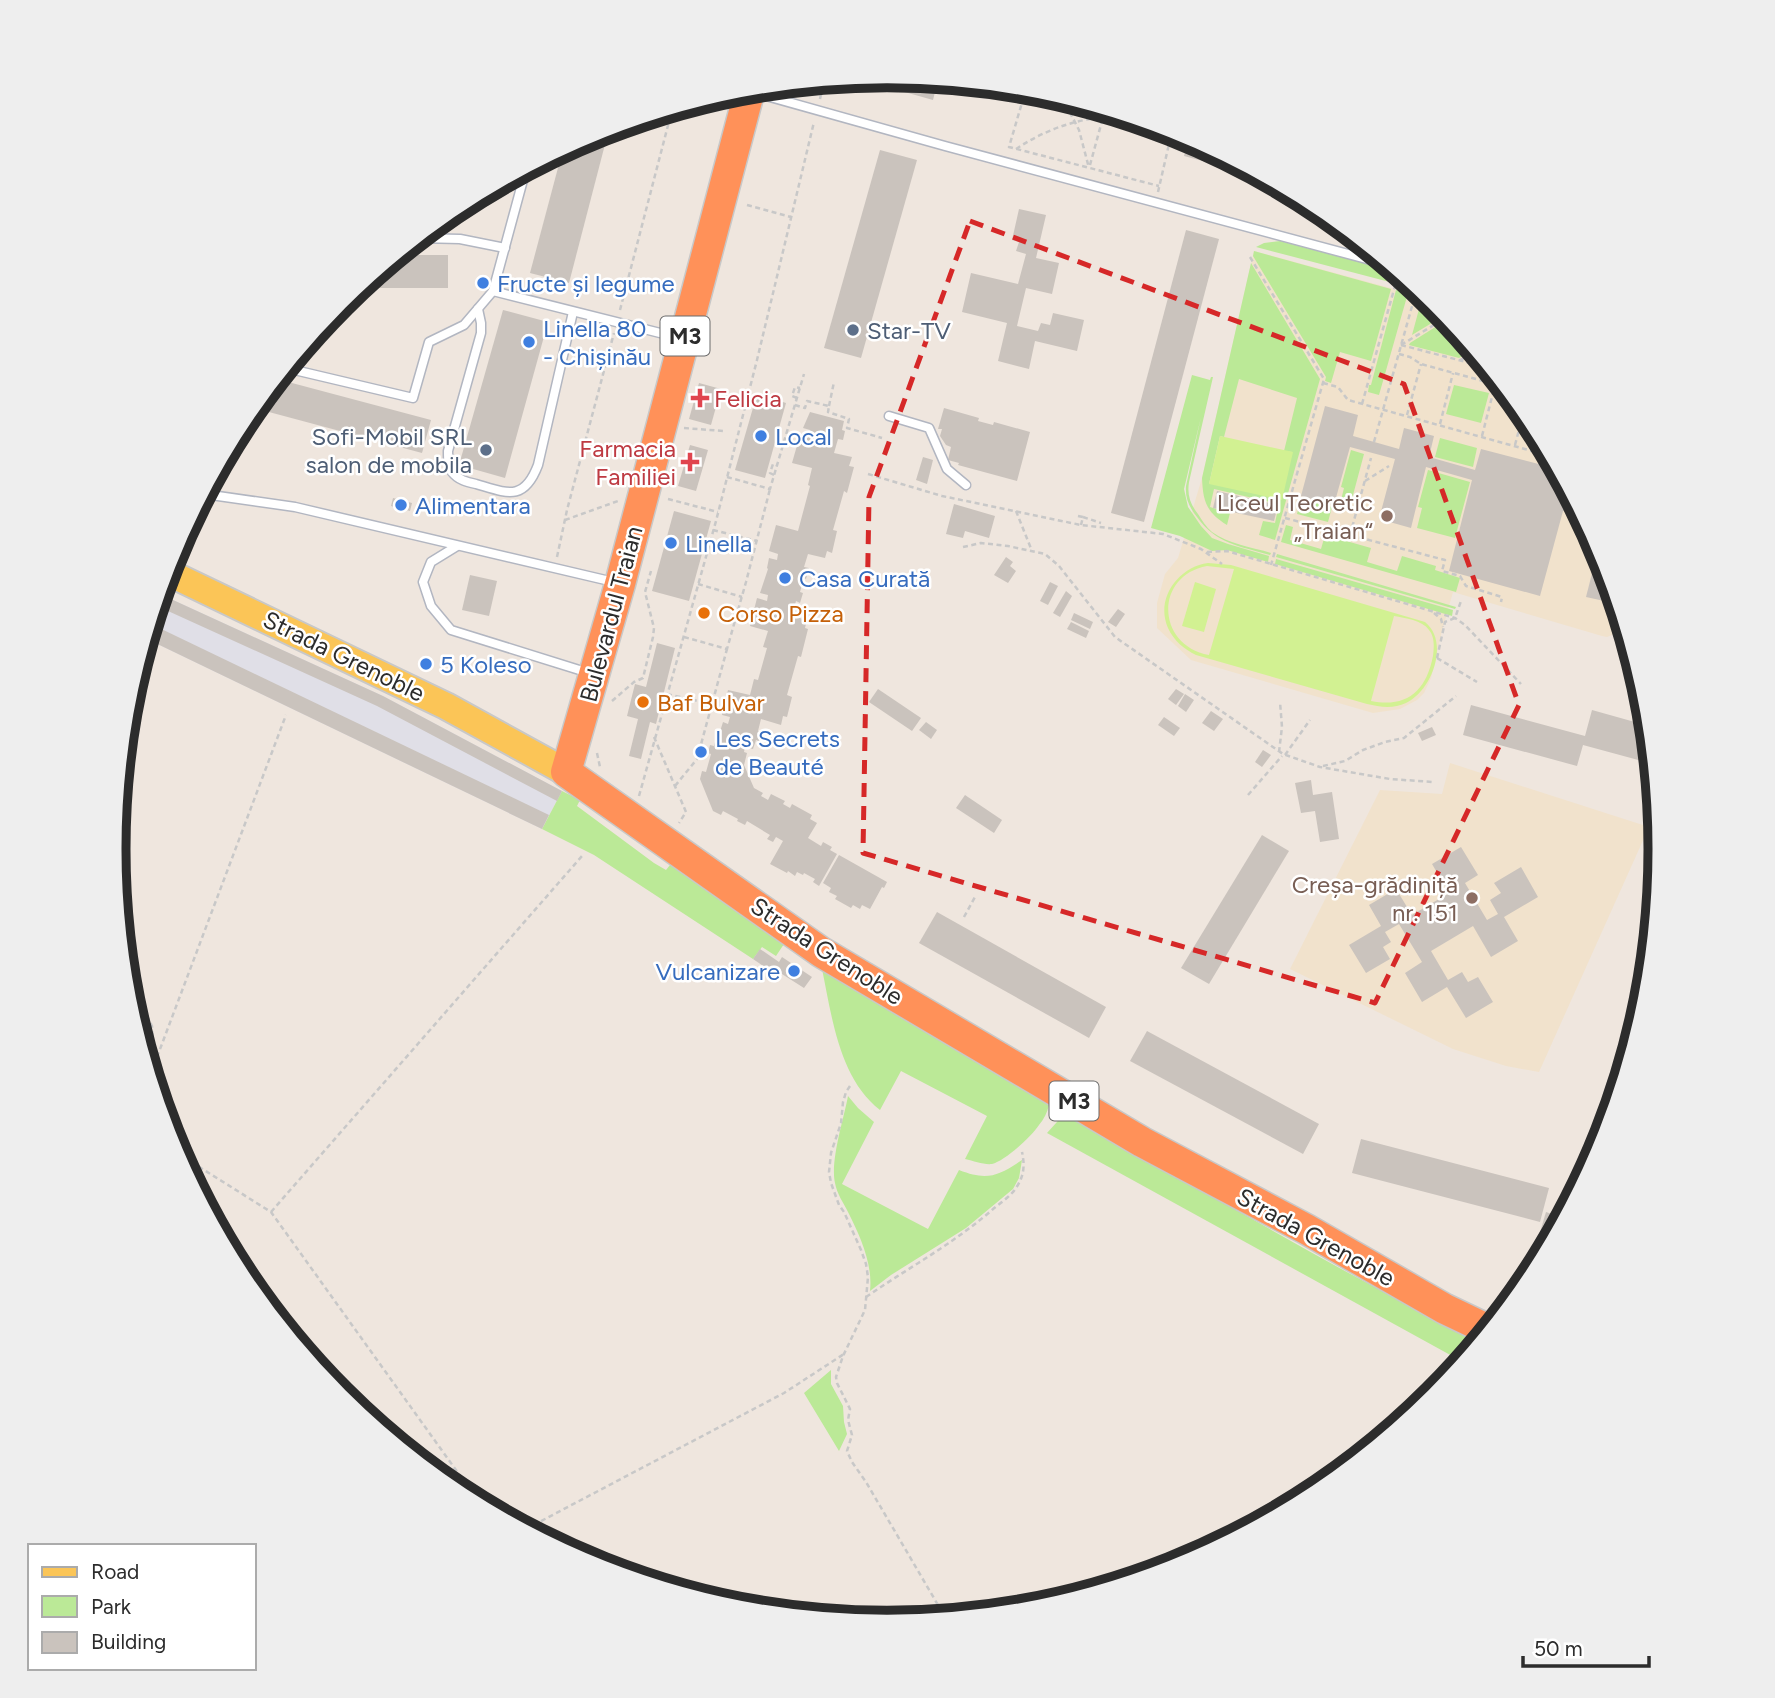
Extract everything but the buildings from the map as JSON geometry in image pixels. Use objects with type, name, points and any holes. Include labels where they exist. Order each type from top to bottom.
[{"type":"highway","name":"Bulevardul Traian","points":[[566,772],[620,584],[747,101]]},
{"type":"highway","name":"Strada Grenoble","points":[[566,772],[821,952],[1142,1142],[1307,1229],[1445,1309],[1481,1326]]},
{"type":"main road","name":"Strada Grenoble","points":[[177,577],[446,706],[566,772]]},
{"type":"lane","points":[[773,96],[945,146],[1370,260]]},
{"type":"lane","points":[[295,370],[413,398],[429,342],[464,326],[493,291],[523,181]]},
{"type":"lane","points":[[433,238],[460,239],[505,248]]},
{"type":"lane","points":[[493,291],[684,339]]},
{"type":"lane","points":[[478,309],[481,333],[448,451],[448,462],[451,471],[460,479],[504,492],[514,492],[533,480],[573,312]]},
{"type":"lane","points":[[889,416],[929,428],[947,470],[966,485]]},
{"type":"lane","points":[[214,495],[295,507],[620,584]]},
{"type":"lane","points":[[457,546],[431,562],[423,582],[431,606],[451,630],[594,675]]},
{"type":"path","points":[[639,796],[718,512],[822,91]]},
{"type":"path","points":[[1023,100],[1009,147],[1159,186]]},
{"type":"path","points":[[1068,109],[1082,139],[1090,168]]},
{"type":"path","points":[[1016,149],[1040,135],[1100,118]]},
{"type":"path","points":[[1090,168],[1103,119]]},
{"type":"path","points":[[1155,202],[1170,142]]},
{"type":"path","points":[[747,205],[791,217]]},
{"type":"path","points":[[1250,257],[1324,379],[1271,565]]},
{"type":"path","points":[[1362,404],[1395,286]]},
{"type":"path","points":[[1374,442],[1414,299]]},
{"type":"path","points":[[1401,345],[1437,323]]},
{"type":"path","points":[[1401,345],[1474,364]]},
{"type":"path","points":[[1399,354],[1421,364],[1490,383]]},
{"type":"path","points":[[1459,360],[1468,356]]},
{"type":"path","points":[[1406,416],[1421,364]]},
{"type":"path","points":[[1440,425],[1453,373]]},
{"type":"path","points":[[675,786],[697,759],[804,374]]},
{"type":"path","points":[[834,383],[828,412],[849,419],[847,428],[882,438]]},
{"type":"path","points":[[1322,383],[1338,387],[1348,400],[1537,452]]},
{"type":"path","points":[[1482,437],[1494,388]]},
{"type":"path","points":[[795,405],[805,408],[807,401],[829,406]]},
{"type":"path","points":[[1514,446],[1520,425]]},
{"type":"path","points":[[684,428],[724,431]]},
{"type":"path","points":[[1350,535],[1371,458]]},
{"type":"path","points":[[1365,481],[1389,466]]},
{"type":"path","points":[[868,474],[942,496],[1016,512],[1081,525],[1163,534],[1207,552],[1222,564]]},
{"type":"path","points":[[727,477],[770,489]]},
{"type":"path","points":[[668,499],[718,512]]},
{"type":"path","points":[[565,520],[618,501]]},
{"type":"path","points":[[554,569],[567,510]]},
{"type":"path","points":[[1016,512],[1032,551]]},
{"type":"path","points":[[1078,516],[1101,523]]},
{"type":"path","points":[[1081,525],[1083,517]]},
{"type":"path","points":[[1285,517],[1445,560],[1442,570],[1460,576],[1466,586],[1502,597],[1501,602]]},
{"type":"path","points":[[713,530],[757,541]]},
{"type":"path","points":[[963,547],[981,543],[1045,554],[1059,566],[1115,637],[1283,754],[1320,767],[1390,779],[1433,782]]},
{"type":"path","points":[[1207,552],[1227,551],[1455,618],[1465,625],[1521,684]]},
{"type":"path","points":[[610,702],[643,678],[654,628],[645,592],[651,571]]},
{"type":"path","points":[[698,584],[742,597]]},
{"type":"path","points":[[1461,601],[1455,618],[1445,622],[1436,658],[1476,682]]},
{"type":"path","points":[[1431,611],[1441,619],[1443,631]]},
{"type":"path","points":[[682,637],[727,649]]},
{"type":"path","points":[[667,694],[712,704]]},
{"type":"path","points":[[1320,767],[1345,761],[1363,750],[1404,738],[1456,696]]},
{"type":"path","points":[[1280,702],[1283,754]]},
{"type":"path","points":[[156,1059],[286,715]]},
{"type":"path","points":[[1248,795],[1310,720]]},
{"type":"path","points":[[654,737],[686,812],[678,824]]},
{"type":"path","points":[[596,751],[601,769]]},
{"type":"path","points":[[271,1212],[582,856]]},
{"type":"path","points":[[964,917],[975,897]]},
{"type":"path","points":[[144,1009],[152,1026],[153,1050]]},
{"type":"path","points":[[850,1086],[843,1102],[841,1124],[831,1153],[829,1172],[839,1205],[866,1264],[867,1277],[865,1310],[836,1377],[850,1409],[848,1420],[852,1435],[847,1451],[940,1609]]},
{"type":"path","points":[[866,1297],[972,1228],[1014,1190],[1023,1175],[1022,1152]]},
{"type":"path","points":[[195,1164],[271,1212],[465,1483]]},
{"type":"path","points":[[536,1524],[784,1393],[844,1354]]},
{"type":"highlighted area","points":[[970,221],[1404,384],[1519,705],[1375,1003],[863,853],[869,497]]},
{"type":"shaded area","name":"Liceul Teoretic „Traian“","points":[[1254,251],[1407,292],[1460,347],[1492,385],[1521,426],[1570,512],[1591,558],[1617,631],[1607,637],[1602,636],[1453,592],[1431,678],[1424,693],[1400,709],[1373,713],[1191,660],[1157,628],[1157,603],[1165,574],[1178,558],[1202,478]]},
{"type":"shaded area","points":[[168,598],[383,696],[562,791],[542,829],[155,643]]},
{"type":"shaded area","name":"Creșa-grădiniță nr. 151","points":[[1450,763],[1648,827],[1539,1072],[1506,1066],[1453,1049],[1290,969],[1380,790],[1442,794]]},
{"type":"green space","points":[[1280,241],[1379,267],[1399,284],[1256,247]]},
{"type":"green space","points":[[1254,251],[1391,289],[1371,361],[1340,352],[1331,383],[1325,381],[1326,377],[1253,256]]},
{"type":"green space","points":[[1251,263],[1320,379],[1275,540],[1259,535],[1263,521],[1275,523],[1279,504],[1214,489],[1210,507],[1230,513],[1227,525],[1214,515],[1207,505],[1202,478]],"holes":[[[1239,379],[1297,398],[1284,451],[1292,452],[1209,484],[1220,436],[1224,437]]]},
{"type":"green space","points":[[1396,290],[1407,293],[1379,395],[1368,392]]},
{"type":"green space","points":[[1420,305],[1435,321],[1412,335]]},
{"type":"green space","points":[[1439,325],[1466,354],[1459,358],[1409,345]]},
{"type":"green space","points":[[1192,375],[1210,380],[1213,377],[1189,482],[1191,503],[1204,523],[1218,536],[1271,553],[1270,555],[1221,539],[1204,526],[1190,506],[1186,486],[1201,417],[1184,489],[1188,507],[1212,538],[1269,556],[1268,562],[1227,550],[1212,551],[1180,536],[1151,528]]},
{"type":"green space","points":[[1454,385],[1489,393],[1481,423],[1446,414]]},
{"type":"green space","points":[[1220,436],[1293,452],[1282,500],[1209,484]]},
{"type":"green space","points":[[1440,438],[1477,448],[1473,467],[1435,457]]},
{"type":"green space","points":[[1351,450],[1364,454],[1349,510],[1339,508],[1344,488],[1341,487]]},
{"type":"green space","points":[[1428,470],[1470,482],[1455,538],[1417,528],[1422,508],[1418,507]]},
{"type":"green space","points":[[1301,499],[1332,507],[1328,522],[1297,514]]},
{"type":"green space","points":[[1286,525],[1293,527],[1290,540],[1321,549],[1325,535],[1371,548],[1367,562],[1397,571],[1402,556],[1436,566],[1435,570],[1460,578],[1456,592],[1281,542]]},
{"type":"green space","points":[[1277,554],[1456,607],[1455,609],[1276,557]]},
{"type":"green space","points":[[1276,559],[1453,610],[1452,616],[1275,564]]},
{"type":"green space","points":[[1208,563],[1231,565],[1425,622],[1436,641],[1435,666],[1415,697],[1406,703],[1382,707],[1196,655],[1170,633],[1165,606],[1172,586],[1187,571]],"holes":[[[1207,566],[1234,569],[1209,655],[1192,649],[1179,638],[1171,625],[1168,610],[1170,596],[1178,583],[1190,572]],[[1394,616],[1418,622],[1431,633],[1434,646],[1430,669],[1413,695],[1394,702],[1371,701]]]},
{"type":"green space","points":[[1195,582],[1216,589],[1204,632],[1182,626]]},
{"type":"green space","points":[[562,791],[580,800],[577,806],[654,863],[666,870],[670,865],[784,944],[776,956],[762,947],[753,959],[594,855],[542,829]]},
{"type":"green space","points":[[822,969],[1046,1101],[1049,1105],[1046,1113],[1031,1135],[1011,1153],[992,1164],[965,1159],[987,1116],[901,1071],[880,1110],[866,1097],[846,1064],[834,1026]]},
{"type":"green space","points":[[848,1096],[874,1122],[842,1184],[928,1229],[959,1170],[977,1175],[992,1175],[1022,1160],[1019,1178],[1013,1189],[966,1228],[870,1291],[870,1271],[865,1250],[835,1183],[836,1152]]},
{"type":"green space","points":[[1066,1112],[1323,1259],[1472,1337],[1454,1357],[1047,1133]]},
{"type":"green space","points":[[831,1370],[831,1384],[843,1406],[847,1434],[839,1451],[804,1393]]},
{"type":"place","name":"Fructe și legume","points":[[483,283]]},
{"type":"place","name":"Star-TV","points":[[853,330]]},
{"type":"place","name":"Linella 80 - Chișinău","points":[[529,342]]},
{"type":"place","name":"Felicia","points":[[700,398]]},
{"type":"place","name":"Local","points":[[761,436]]},
{"type":"place","name":"Sofi-Mobil SRL salon de mobila","points":[[486,450]]},
{"type":"place","name":"Farmacia Familiei","points":[[690,462]]},
{"type":"place","name":"Alimentara","points":[[401,505]]},
{"type":"place","name":"Liceul Teoretic „Traian“","points":[[1387,516]]},
{"type":"place","name":"Linella","points":[[671,543]]},
{"type":"place","name":"Casa Curată","points":[[785,578]]},
{"type":"place","name":"Corso Pizza","points":[[704,613]]},
{"type":"place","name":"5 Koleso","points":[[426,664]]},
{"type":"place","name":"Baf Bulvar","points":[[643,702]]},
{"type":"place","name":"Les Secrets de Beauté","points":[[701,752]]},
{"type":"place","name":"Creșa-grădiniță nr. 151","points":[[1472,898]]},
{"type":"place","name":"Vulcanizare","points":[[794,971]]}]
